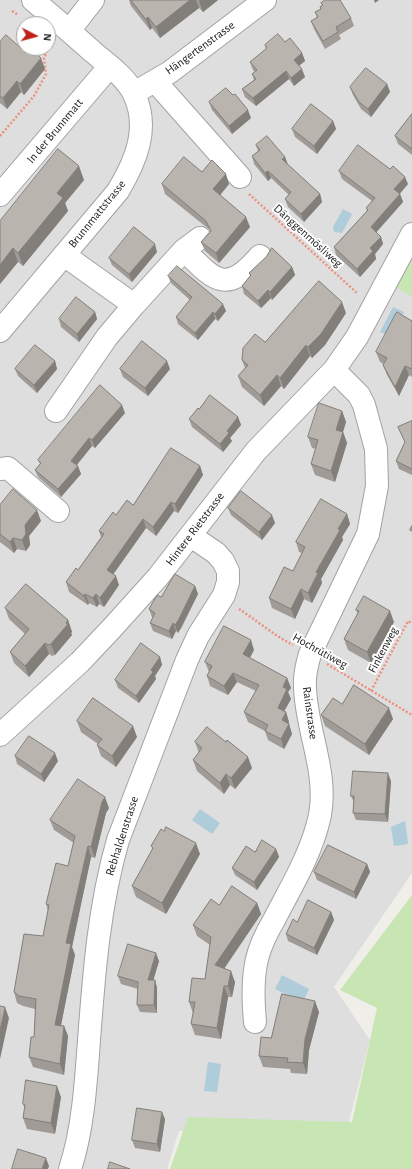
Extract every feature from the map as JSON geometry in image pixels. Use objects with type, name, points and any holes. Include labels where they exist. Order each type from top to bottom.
[{"type":"street","name":"Brunnmattstrasse","points":[[0,331],[118,192],[132,168],[141,141],[142,119],[134,93],[120,75],[110,66],[61,35],[33,0]]},
{"type":"street","points":[[61,35],[93,0]]},
{"type":"street","name":"Hängertenstrasse","points":[[134,93],[176,67],[265,0]]},
{"type":"street","name":"In der Brunnmatt","points":[[0,196],[110,66]]},
{"type":"street","points":[[154,81],[240,177]]},
{"type":"street","name":"Hintere Rietstrasse","points":[[0,735],[80,662],[158,578],[231,481],[256,451],[334,370],[357,337],[412,234]]},
{"type":"street","points":[[56,411],[107,336],[134,305],[192,244],[208,274],[217,279],[231,279],[248,270],[260,256]]},
{"type":"street","points":[[64,255],[134,305]]},
{"type":"street","name":"Rainstrasse","points":[[255,1022],[253,1000],[257,958],[266,936],[311,846],[320,814],[321,775],[305,686],[310,654],[368,534],[378,486],[376,449],[364,405],[359,395],[334,370]]},
{"type":"street","points":[[0,469],[8,468],[58,511]]},
{"type":"street","name":"Rebhaldenstrasse","points":[[70,1169],[84,1100],[98,936],[111,865],[120,833],[187,660],[198,636],[222,598],[228,582],[228,571],[223,561],[216,553],[191,536]]},
{"type":"path","points":[[0,136],[34,96],[46,74],[44,58],[61,35]]},
{"type":"path","name":"Dänggenmösliweg","points":[[240,177],[236,183],[372,307]]},
{"type":"path","name":"Hochrütiweg","points":[[222,598],[267,627],[283,640],[310,654],[412,715]]},
{"type":"path","name":"Finkenweg","points":[[371,691],[408,621],[412,623]]},
{"type":"shaded area","points":[[0,0],[412,0],[412,234],[387,281],[412,297],[412,873],[334,987],[370,1040],[345,1137],[179,1131],[167,1169],[0,1169]]},
{"type":"green space","points":[[412,245],[412,297],[391,284]]},
{"type":"green space","points":[[412,895],[412,1169],[170,1169],[188,1117],[352,1122],[377,1008],[340,990]]},
{"type":"water","points":[[343,209],[352,214],[342,233],[334,232],[333,227]]},
{"type":"water","points":[[393,307],[404,312],[391,337],[380,332]]},
{"type":"water","points":[[200,809],[220,823],[212,834],[192,820]]},
{"type":"water","points":[[405,821],[408,844],[394,846],[391,827]]},
{"type":"water","points":[[282,975],[309,989],[303,1002],[275,989]]},
{"type":"water","points":[[208,1062],[221,1064],[217,1092],[204,1091]]},
{"type":"building","points":[[131,0],[190,0],[156,27],[148,17],[146,19]]},
{"type":"building","points":[[325,0],[340,0],[351,18],[336,27],[338,32],[323,41],[311,21],[318,17],[315,12],[321,9],[320,7],[323,5],[321,3]]},
{"type":"building","points":[[278,34],[285,42],[290,38],[302,53],[294,60],[302,69],[291,78],[286,71],[253,98],[242,89],[256,79],[252,74],[257,70],[250,62],[267,48],[265,45]]},
{"type":"building","points":[[6,35],[16,44],[16,56],[39,56],[41,58],[20,84],[17,81],[3,98],[0,96],[0,42]]},
{"type":"building","points":[[366,68],[387,84],[368,109],[359,102],[350,87]]},
{"type":"building","points":[[226,88],[233,95],[235,94],[248,110],[229,126],[209,102]]},
{"type":"building","points":[[311,104],[333,121],[314,146],[292,129]]},
{"type":"building","points":[[412,114],[412,149],[395,136]]},
{"type":"building","points":[[267,136],[285,157],[282,159],[320,194],[301,214],[285,199],[291,192],[268,171],[265,173],[252,156],[260,150],[256,145]]},
{"type":"building","points":[[358,145],[390,169],[393,166],[405,177],[394,189],[400,194],[371,227],[381,237],[370,248],[373,251],[357,269],[334,247],[368,210],[366,208],[375,198],[339,171]]},
{"type":"building","points":[[58,149],[79,166],[57,193],[63,198],[18,253],[13,248],[0,265],[0,221]]},
{"type":"building","points":[[184,157],[202,172],[212,160],[226,174],[213,189],[246,217],[216,253],[201,242],[211,231],[206,221],[162,184]]},
{"type":"building","points":[[134,227],[155,244],[129,274],[109,258]]},
{"type":"building","points":[[272,248],[292,267],[270,292],[268,290],[258,301],[242,286],[251,275],[249,273],[266,257]]},
{"type":"building","points":[[177,266],[223,304],[215,314],[213,312],[195,333],[176,317],[192,297],[168,276]]},
{"type":"building","points":[[319,281],[342,302],[321,334],[308,347],[306,345],[280,378],[277,375],[260,395],[238,376],[248,365],[242,360],[243,348],[255,334],[265,342]]},
{"type":"building","points":[[76,297],[95,312],[77,334],[59,319]]},
{"type":"building","points":[[397,312],[412,321],[412,369],[405,366],[395,387],[383,365],[387,358],[376,352]]},
{"type":"building","points":[[142,341],[167,361],[145,388],[120,369]]},
{"type":"building","points":[[35,345],[55,361],[34,385],[15,369]]},
{"type":"building","points":[[100,385],[122,405],[92,440],[89,438],[71,461],[78,466],[58,489],[35,470],[41,463],[38,460]]},
{"type":"building","points":[[210,395],[238,417],[227,431],[229,433],[220,444],[189,419]]},
{"type":"building","points":[[319,403],[342,411],[336,430],[343,432],[331,471],[311,464],[318,440],[308,437]]},
{"type":"building","points":[[412,421],[412,469],[396,461],[405,442],[398,427]]},
{"type":"building","points":[[171,448],[200,466],[175,504],[171,502],[153,527],[143,519],[107,570],[116,576],[100,598],[96,594],[93,598],[85,594],[84,596],[66,582],[76,568],[78,570],[104,534],[99,531],[113,512],[116,515],[127,500],[133,505]]},
{"type":"building","points":[[13,489],[37,510],[25,525],[26,534],[22,540],[13,538],[10,542],[0,534],[0,505]]},
{"type":"building","points":[[241,491],[272,515],[259,532],[228,508]]},
{"type":"building","points":[[321,499],[347,514],[338,529],[340,530],[316,572],[318,573],[308,593],[301,589],[291,609],[269,598],[284,567],[293,571],[305,547],[296,542]]},
{"type":"building","points":[[175,574],[195,586],[179,619],[175,625],[173,623],[169,631],[150,623],[155,613],[149,609],[157,595],[161,597]]},
{"type":"building","points":[[26,584],[68,620],[66,623],[68,624],[51,644],[48,645],[45,643],[25,666],[10,652],[29,629],[5,608]]},
{"type":"building","points":[[364,596],[390,611],[367,652],[344,639],[359,611],[356,610]]},
{"type":"building","points":[[224,626],[251,640],[243,654],[287,678],[283,687],[287,689],[278,708],[286,712],[282,720],[289,724],[281,739],[265,731],[268,725],[244,712],[259,685],[233,673],[224,686],[207,676],[212,666],[205,662]]},
{"type":"building","points":[[141,643],[160,657],[151,670],[153,672],[136,696],[115,680]]},
{"type":"building","points":[[354,685],[389,708],[365,744],[321,715],[333,698],[342,704]]},
{"type":"building","points":[[93,698],[133,726],[112,756],[97,745],[102,739],[77,721]]},
{"type":"building","points":[[207,727],[226,742],[227,740],[248,757],[231,778],[226,774],[220,783],[193,760],[202,748],[195,742]]},
{"type":"building","points":[[29,736],[55,753],[41,774],[15,756]]},
{"type":"building","points":[[353,771],[388,773],[385,814],[353,813],[354,796],[351,796]]},
{"type":"building","points":[[78,779],[105,797],[102,802],[91,847],[88,846],[66,943],[71,944],[55,1025],[64,1026],[60,1064],[29,1057],[31,1037],[34,1037],[36,999],[19,996],[14,992],[24,934],[43,936],[49,905],[46,904],[56,863],[68,866],[75,836],[50,820]]},
{"type":"building","points":[[166,827],[196,843],[162,903],[132,886],[153,848],[151,846],[161,829],[164,831]]},
{"type":"building","points":[[262,840],[276,849],[254,882],[232,868],[246,846],[255,852]]},
{"type":"building","points":[[328,845],[367,864],[354,892],[314,872]]},
{"type":"building","points":[[232,886],[257,903],[215,965],[231,971],[228,986],[224,986],[217,1028],[191,1024],[195,1002],[189,1002],[192,978],[205,979],[211,937],[193,925],[211,899],[219,905]]},
{"type":"building","points":[[308,900],[331,912],[314,948],[286,934],[293,919],[297,922]]},
{"type":"building","points":[[128,944],[156,953],[148,980],[155,980],[154,1005],[137,1005],[138,982],[118,976]]},
{"type":"building","points":[[282,994],[315,1001],[305,1039],[303,1063],[287,1062],[288,1058],[259,1056],[261,1037],[271,1038]]},
{"type":"building","points":[[0,1006],[5,1007],[0,1031]]},
{"type":"building","points":[[26,1080],[57,1086],[51,1123],[23,1118]]},
{"type":"building","points":[[137,1108],[162,1112],[157,1144],[132,1140]]},
{"type":"building","points":[[18,1149],[46,1158],[42,1169],[12,1169]]},
{"type":"building","points":[[110,1162],[130,1169],[108,1169]]}]
